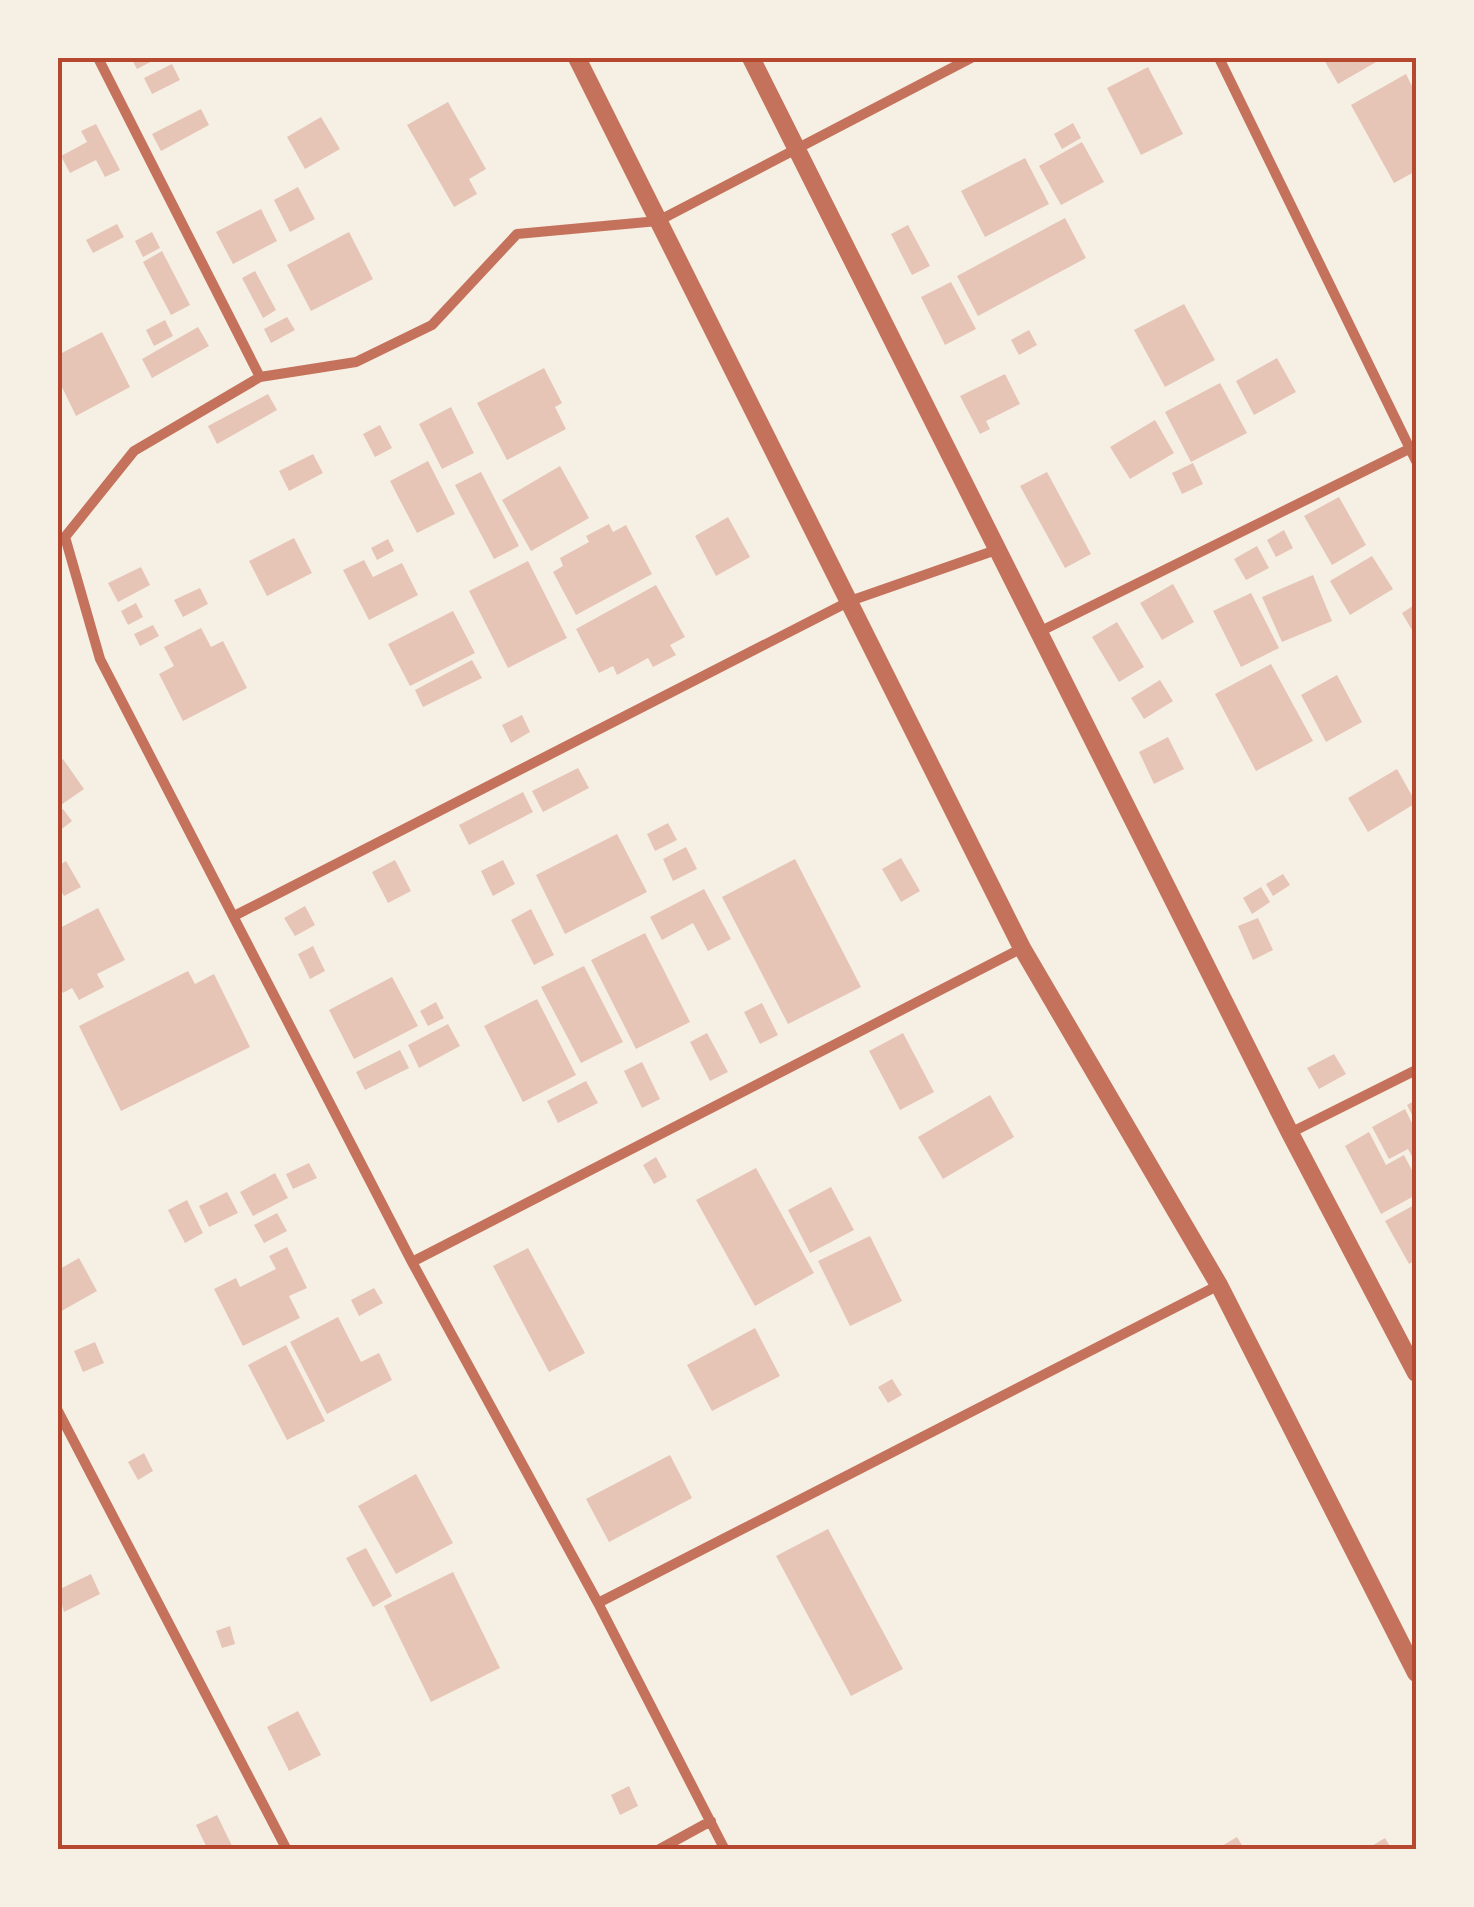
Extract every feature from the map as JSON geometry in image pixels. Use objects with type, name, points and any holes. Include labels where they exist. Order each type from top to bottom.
[{"type":"street","points":[[98,58],[260,377]]},
{"type":"street","points":[[577,58],[1022,948],[1219,1286],[1416,1673]]},
{"type":"street","points":[[751,58],[798,144],[996,550],[1290,1132],[1416,1373]]},
{"type":"street","points":[[65,538],[134,451],[260,377],[356,362],[432,325],[517,234],[658,222],[798,144],[970,58]]},
{"type":"street","points":[[1219,58],[1413,446],[1416,461]]},
{"type":"street","points":[[1038,633],[1413,446]]},
{"type":"street","points":[[58,524],[100,660],[412,1262],[598,1603],[724,1850]]},
{"type":"street","points":[[234,916],[850,602],[996,550]]},
{"type":"street","points":[[412,1262],[1022,948]]},
{"type":"street","points":[[1290,1132],[1416,1070]]},
{"type":"street","points":[[598,1603],[1219,1286]]},
{"type":"street","points":[[58,1411],[287,1850]]},
{"type":"street","points":[[658,1850],[711,1821]]},
{"type":"building","points":[[131,58],[158,58],[137,69]]},
{"type":"building","points":[[1323,58],[1383,58],[1338,84]]},
{"type":"building","points":[[172,64],[180,80],[152,94],[144,78]]},
{"type":"building","points":[[1148,67],[1183,134],[1141,155],[1107,88]]},
{"type":"building","points":[[1406,74],[1416,94],[1416,171],[1394,183],[1351,105]]},
{"type":"building","points":[[448,102],[486,169],[469,179],[477,194],[454,207],[407,125]]},
{"type":"building","points":[[201,109],[209,125],[161,151],[152,134]]},
{"type":"building","points":[[321,117],[340,149],[305,169],[287,137]]},
{"type":"building","points":[[1073,123],[1081,138],[1062,149],[1054,134]]},
{"type":"building","points":[[96,124],[120,170],[105,177],[96,160],[70,173],[61,156],[87,142],[81,131]]},
{"type":"building","points":[[1082,142],[1104,182],[1061,205],[1039,166]]},
{"type":"building","points":[[1025,158],[1049,204],[985,237],[961,191]]},
{"type":"building","points":[[298,187],[315,219],[290,232],[274,200]]},
{"type":"building","points":[[261,209],[277,241],[233,264],[216,232]]},
{"type":"building","points":[[1065,218],[1086,258],[978,316],[957,276]]},
{"type":"building","points":[[117,224],[124,237],[93,253],[86,240]]},
{"type":"building","points":[[908,225],[930,266],[912,275],[891,234]]},
{"type":"building","points":[[152,232],[160,248],[143,257],[135,241]]},
{"type":"building","points":[[349,232],[373,279],[311,311],[287,265]]},
{"type":"building","points":[[162,251],[190,305],[171,315],[143,262]]},
{"type":"building","points":[[255,271],[276,310],[263,318],[242,278]]},
{"type":"building","points":[[951,282],[976,329],[945,345],[921,297]]},
{"type":"building","points":[[1184,304],[1215,360],[1165,387],[1134,330]]},
{"type":"building","points":[[287,317],[295,330],[271,343],[264,329]]},
{"type":"building","points":[[165,320],[173,336],[154,346],[146,330]]},
{"type":"building","points":[[198,327],[209,346],[152,378],[142,359]]},
{"type":"building","points":[[1029,330],[1037,345],[1019,355],[1011,340]]},
{"type":"building","points":[[102,332],[130,387],[76,416],[58,379],[58,355]]},
{"type":"building","points":[[1277,358],[1296,392],[1254,415],[1236,381]]},
{"type":"building","points":[[544,368],[562,403],[555,407],[566,429],[507,460],[477,403]]},
{"type":"building","points":[[1005,374],[1020,404],[986,421],[990,429],[980,434],[960,396]]},
{"type":"building","points":[[1220,383],[1247,433],[1191,462],[1165,412]]},
{"type":"building","points":[[268,394],[277,410],[217,444],[208,426]]},
{"type":"building","points":[[451,407],[474,453],[442,469],[419,424]]},
{"type":"building","points":[[1155,420],[1174,453],[1130,479],[1110,447]]},
{"type":"building","points":[[380,425],[392,448],[375,457],[363,434]]},
{"type":"building","points":[[313,454],[323,473],[289,491],[279,471]]},
{"type":"building","points":[[428,461],[455,514],[417,533],[390,481]]},
{"type":"building","points":[[1193,463],[1203,484],[1182,494],[1172,473]]},
{"type":"building","points":[[560,466],[589,518],[531,551],[502,500]]},
{"type":"building","points":[[481,472],[519,546],[494,559],[455,485]]},
{"type":"building","points":[[1047,472],[1091,554],[1065,568],[1020,486]]},
{"type":"building","points":[[1339,497],[1366,545],[1332,565],[1304,516]]},
{"type":"building","points":[[728,517],[750,557],[716,576],[695,536]]},
{"type":"building","points":[[609,524],[613,532],[626,525],[652,574],[576,615],[553,572],[563,566],[560,558],[589,542],[586,536]]},
{"type":"building","points":[[1284,530],[1293,548],[1276,557],[1267,540]]},
{"type":"building","points":[[294,538],[312,573],[267,596],[249,561]]},
{"type":"building","points":[[388,539],[394,551],[377,560],[371,548]]},
{"type":"building","points":[[1257,546],[1269,568],[1246,580],[1234,559]]},
{"type":"building","points":[[1372,556],[1393,589],[1350,615],[1330,581]]},
{"type":"building","points":[[364,560],[373,577],[402,563],[418,595],[369,620],[343,570]]},
{"type":"building","points":[[528,561],[567,638],[508,668],[469,591]]},
{"type":"building","points":[[141,567],[150,585],[118,602],[108,583]]},
{"type":"building","points":[[1313,575],[1332,621],[1282,642],[1262,597]]},
{"type":"building","points":[[1173,584],[1194,622],[1162,640],[1140,603]]},
{"type":"building","points":[[656,585],[685,637],[670,645],[676,655],[653,667],[648,658],[617,675],[613,666],[599,673],[576,629]]},
{"type":"building","points":[[200,588],[208,604],[183,617],[174,600]]},
{"type":"building","points":[[1251,593],[1279,648],[1241,667],[1213,611]]},
{"type":"building","points":[[136,603],[143,617],[128,625],[121,611]]},
{"type":"building","points":[[1416,604],[1416,637],[1402,613]]},
{"type":"building","points":[[453,611],[475,653],[410,686],[388,644]]},
{"type":"building","points":[[1117,622],[1144,667],[1119,682],[1092,637]]},
{"type":"building","points":[[153,625],[159,636],[140,646],[134,634]]},
{"type":"building","points":[[201,628],[211,647],[223,641],[247,688],[183,721],[159,674],[174,666],[164,647]]},
{"type":"building","points":[[472,660],[482,678],[423,707],[415,690]]},
{"type":"building","points":[[1271,664],[1313,741],[1256,771],[1215,694]]},
{"type":"building","points":[[1337,675],[1362,722],[1326,742],[1301,695]]},
{"type":"building","points":[[1160,680],[1173,701],[1144,719],[1131,698]]},
{"type":"building","points":[[522,715],[530,732],[511,743],[502,725]]},
{"type":"building","points":[[1168,737],[1184,769],[1154,784],[1139,752]]},
{"type":"building","points":[[63,759],[84,789],[58,807],[58,763]]},
{"type":"building","points":[[578,768],[589,788],[543,812],[532,791]]},
{"type":"building","points":[[1397,769],[1416,803],[1368,832],[1348,798]]},
{"type":"building","points":[[523,792],[533,812],[469,845],[459,825]]},
{"type":"building","points":[[63,809],[72,821],[58,832],[58,813]]},
{"type":"building","points":[[668,823],[677,840],[655,851],[647,834]]},
{"type":"building","points":[[617,834],[647,892],[565,934],[536,875]]},
{"type":"building","points":[[686,847],[697,869],[673,881],[663,859]]},
{"type":"building","points":[[901,858],[920,891],[901,902],[882,869]]},
{"type":"building","points":[[795,859],[861,987],[788,1024],[722,897]]},
{"type":"building","points":[[395,860],[411,891],[388,903],[372,872]]},
{"type":"building","points":[[503,860],[515,884],[493,896],[481,871]]},
{"type":"building","points":[[66,861],[81,887],[64,896],[58,885],[58,866]]},
{"type":"building","points":[[1283,874],[1290,885],[1273,896],[1266,884]]},
{"type":"building","points":[[1261,887],[1270,902],[1252,914],[1243,898]]},
{"type":"building","points":[[704,889],[731,939],[708,951],[693,923],[662,940],[650,917]]},
{"type":"building","points":[[305,906],[315,925],[295,936],[284,918]]},
{"type":"building","points":[[98,908],[125,960],[97,974],[104,987],[79,1000],[72,988],[63,993],[58,982],[58,929]]},
{"type":"building","points":[[531,909],[554,955],[534,965],[511,920]]},
{"type":"building","points":[[1258,918],[1273,950],[1253,960],[1238,926]]},
{"type":"building","points":[[645,933],[690,1022],[636,1049],[591,960]]},
{"type":"building","points":[[313,946],[325,971],[310,979],[298,954]]},
{"type":"building","points":[[584,966],[623,1042],[581,1063],[541,987]]},
{"type":"building","points":[[188,971],[195,984],[214,974],[250,1047],[121,1111],[79,1026]]},
{"type":"building","points":[[392,977],[418,1026],[354,1059],[329,1010]]},
{"type":"building","points":[[537,999],[576,1075],[523,1102],[484,1026]]},
{"type":"building","points":[[436,1002],[444,1018],[428,1026],[420,1011]]},
{"type":"building","points":[[762,1003],[778,1035],[760,1044],[744,1012]]},
{"type":"building","points":[[448,1024],[460,1046],[419,1068],[408,1045]]},
{"type":"building","points":[[707,1033],[728,1072],[710,1081],[690,1042]]},
{"type":"building","points":[[903,1033],[934,1092],[900,1110],[869,1051]]},
{"type":"building","points":[[400,1050],[409,1068],[365,1090],[356,1072]]},
{"type":"building","points":[[1334,1054],[1346,1074],[1319,1089],[1307,1068]]},
{"type":"building","points":[[642,1062],[660,1099],[642,1108],[624,1071]]},
{"type":"building","points":[[586,1081],[598,1103],[558,1123],[547,1101]]},
{"type":"building","points":[[990,1095],[1014,1137],[943,1179],[918,1137]]},
{"type":"building","points":[[1416,1100],[1416,1123],[1407,1105]]},
{"type":"building","points":[[1405,1109],[1416,1131],[1416,1164],[1408,1149],[1389,1159],[1372,1127]]},
{"type":"building","points":[[1369,1132],[1386,1165],[1404,1155],[1416,1178],[1416,1195],[1381,1214],[1345,1146]]},
{"type":"building","points":[[656,1157],[667,1177],[654,1184],[643,1165]]},
{"type":"building","points":[[309,1163],[317,1178],[293,1189],[286,1174]]},
{"type":"building","points":[[756,1168],[814,1273],[755,1306],[696,1200]]},
{"type":"building","points":[[275,1173],[288,1198],[253,1216],[240,1192]]},
{"type":"building","points":[[831,1187],[854,1230],[810,1253],[788,1210]]},
{"type":"building","points":[[227,1192],[238,1213],[209,1227],[199,1206]]},
{"type":"building","points":[[187,1200],[203,1233],[185,1243],[168,1210]]},
{"type":"building","points":[[1416,1204],[1416,1260],[1409,1264],[1385,1221]]},
{"type":"building","points":[[277,1213],[287,1231],[264,1243],[254,1225]]},
{"type":"building","points":[[870,1236],[902,1301],[850,1326],[818,1261]]},
{"type":"building","points":[[287,1247],[307,1288],[289,1296],[300,1318],[243,1346],[214,1289],[236,1278],[240,1287],[276,1269],[269,1256]]},
{"type":"building","points":[[528,1248],[585,1353],[549,1372],[493,1266]]},
{"type":"building","points":[[79,1258],[97,1291],[58,1313],[58,1270]]},
{"type":"building","points":[[374,1288],[383,1303],[359,1316],[351,1300]]},
{"type":"building","points":[[338,1317],[361,1362],[379,1353],[392,1380],[327,1414],[290,1342]]},
{"type":"building","points":[[755,1328],[780,1376],[712,1411],[687,1365]]},
{"type":"building","points":[[95,1342],[104,1363],[83,1372],[74,1351]]},
{"type":"building","points":[[286,1345],[325,1421],[287,1440],[248,1365]]},
{"type":"building","points":[[892,1379],[902,1395],[888,1403],[878,1387]]},
{"type":"building","points":[[144,1453],[153,1471],[138,1480],[128,1462]]},
{"type":"building","points":[[670,1455],[692,1498],[609,1542],[586,1499]]},
{"type":"building","points":[[416,1474],[453,1543],[396,1574],[358,1506]]},
{"type":"building","points":[[828,1529],[903,1669],[851,1696],[776,1556]]},
{"type":"building","points":[[366,1548],[392,1596],[373,1607],[346,1558]]},
{"type":"building","points":[[453,1572],[500,1668],[431,1702],[384,1606]]},
{"type":"building","points":[[91,1574],[100,1594],[64,1612],[58,1590]]},
{"type":"building","points":[[230,1626],[235,1644],[222,1648],[216,1631]]},
{"type":"building","points":[[298,1711],[321,1755],[289,1771],[267,1727]]},
{"type":"building","points":[[629,1786],[638,1806],[620,1815],[611,1795]]},
{"type":"building","points":[[217,1815],[234,1850],[208,1850],[196,1825]]},
{"type":"building","points":[[1237,1837],[1245,1850],[1215,1850]]},
{"type":"building","points":[[1385,1838],[1392,1850],[1365,1850]]}]
